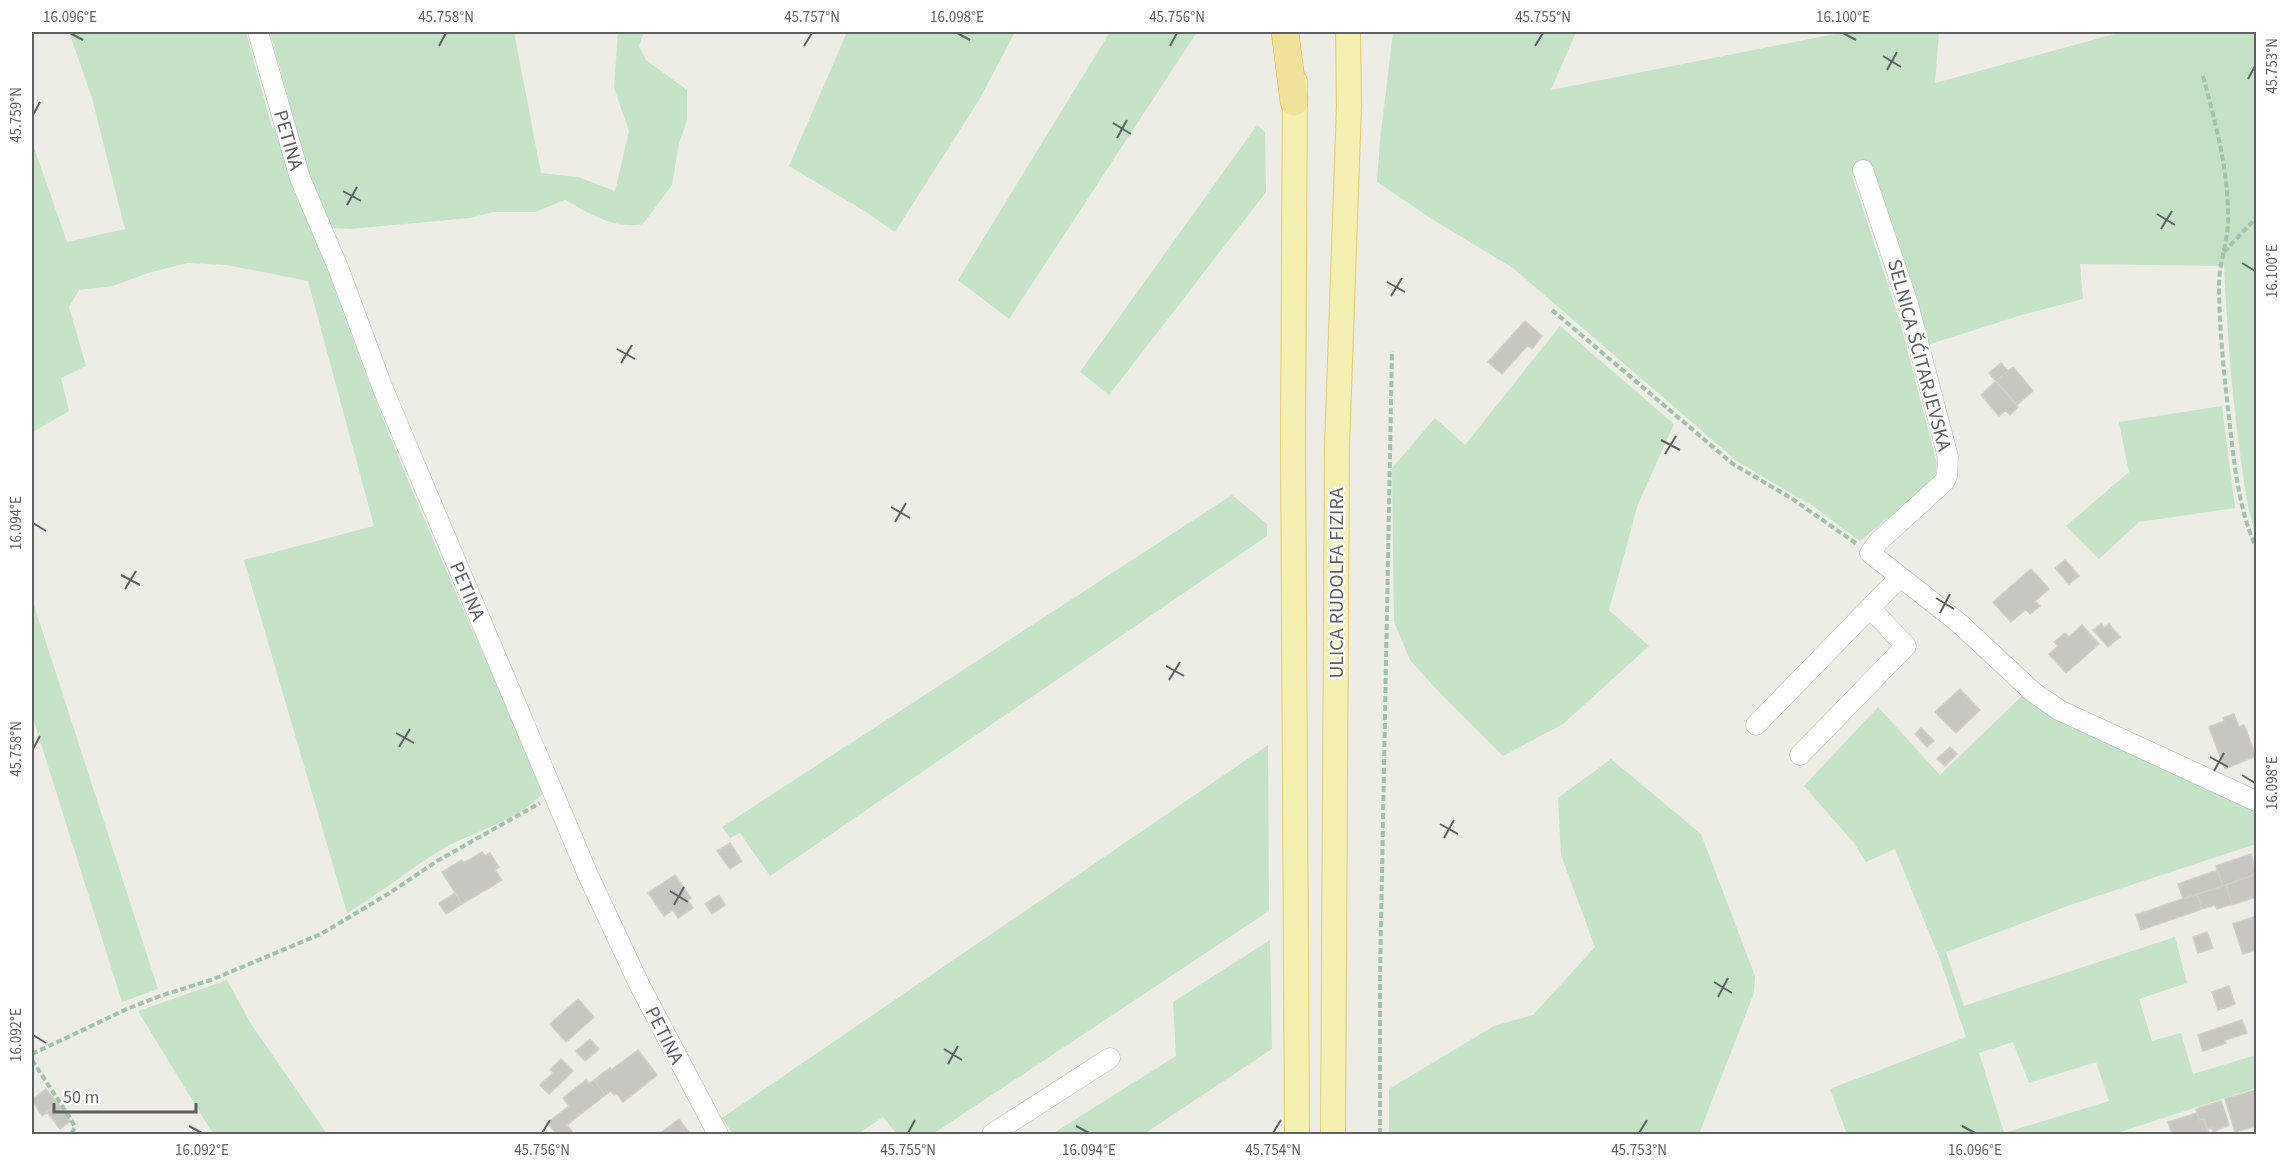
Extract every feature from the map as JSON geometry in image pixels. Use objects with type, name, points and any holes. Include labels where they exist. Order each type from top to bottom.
[{"type":"highway","points":[[1285,32],[1294,102]]},
{"type":"main road","points":[[1296,32],[1293,454],[1297,1134]]},
{"type":"main road","name":"ULICA RUDOLFA FIZIRA","points":[[1333,1134],[1337,447],[1349,105],[1348,32]]},
{"type":"street","name":"PETINA","points":[[258,32],[300,178],[339,270],[383,390],[555,798],[640,986],[718,1134]]},
{"type":"street","name":"SELNICA ŠĆITARJEVSKA","points":[[1863,170],[1908,304],[1948,457],[1947,476],[1944,482],[1878,541],[1870,553]]},
{"type":"street","points":[[1870,553],[1959,623],[2025,685],[2059,710],[2256,801]]},
{"type":"street","points":[[1756,725],[1900,577]]},
{"type":"street","points":[[1800,755],[1906,646],[1870,608]]},
{"type":"street","points":[[992,1134],[1110,1058]]},
{"type":"path","points":[[2204,76],[2216,120],[2226,175],[2229,216],[2219,282],[2226,386],[2242,504],[2256,547]]},
{"type":"path","points":[[2224,252],[2256,218]]},
{"type":"path","points":[[1552,310],[1733,464],[1791,498],[1870,553]]},
{"type":"path","points":[[1380,1134],[1380,952],[1392,351]]},
{"type":"path","points":[[32,1054],[127,1009],[211,980],[321,934],[388,894],[437,861],[540,803],[555,798]]},
{"type":"path","points":[[32,1060],[75,1127],[71,1134]]},
{"type":"green space","points":[[69,32],[246,32],[272,128],[297,130],[270,32],[514,32],[541,173],[578,177],[615,191],[629,131],[614,88],[618,32],[644,32],[639,46],[646,60],[687,90],[687,120],[679,143],[672,185],[643,224],[622,225],[602,219],[565,200],[535,212],[493,212],[470,218],[350,229],[314,227],[364,371],[421,512],[545,791],[535,801],[511,817],[444,848],[347,913],[244,560],[374,526],[308,281],[227,265],[187,263],[148,273],[113,286],[79,290],[69,307],[86,366],[61,378],[69,411],[33,432],[32,142],[67,242],[125,229],[92,98]]},
{"type":"green space","points":[[847,32],[1015,32],[979,100],[895,232],[789,166]]},
{"type":"green space","points":[[1110,32],[1197,32],[1009,319],[958,280]]},
{"type":"green space","points":[[1393,32],[1576,32],[1551,90],[1845,32],[1939,32],[1935,83],[2122,32],[2256,32],[2256,535],[2245,490],[2236,423],[2224,266],[2080,264],[2083,299],[2025,314],[1927,345],[1900,247],[1872,167],[1852,176],[1900,322],[1937,464],[1935,479],[1860,541],[1813,506],[1737,461],[1513,268],[1435,221],[1377,182]]},
{"type":"green space","points":[[1257,125],[1265,132],[1266,192],[1109,395],[1080,372]]},
{"type":"green space","points":[[1560,326],[1674,424],[1638,504],[1609,610],[1649,646],[1563,724],[1503,756],[1410,660],[1394,622],[1392,468],[1435,418],[1465,445]]},
{"type":"green space","points":[[2222,406],[2235,508],[2139,522],[2099,559],[2066,526],[2129,472],[2119,422]]},
{"type":"green space","points":[[1232,495],[1267,524],[1267,536],[770,876],[740,833],[730,838],[722,827]]},
{"type":"green space","points":[[32,599],[158,989],[122,1002],[32,715]]},
{"type":"green space","points":[[2023,695],[2256,809],[2256,844],[2070,905],[1946,952],[1964,1006],[2175,937],[2187,983],[2139,999],[2152,1041],[2181,1033],[2193,1074],[2256,1055],[2256,1088],[2114,1134],[1847,1134],[1830,1089],[1966,1037],[1941,962],[1895,849],[1866,862],[1854,843],[1804,786],[1878,707],[1940,775]],"holes":[[[2013,1042],[2029,1083],[2096,1062],[2109,1101],[2004,1133],[1979,1053]]]},
{"type":"green space","points":[[1268,745],[1269,911],[933,1134],[897,1134],[883,1117],[858,1134],[733,1134],[722,1118]]},
{"type":"green space","points":[[1611,759],[1701,834],[1755,976],[1754,993],[1699,1134],[1389,1134],[1389,1089],[1494,1026],[1533,1015],[1595,947],[1561,855],[1558,798]]},
{"type":"green space","points":[[1270,940],[1272,1049],[1144,1134],[1052,1134],[1176,1056],[1173,1002]]},
{"type":"green space","points":[[227,980],[251,1024],[327,1134],[213,1134],[138,1011]]},
{"type":"building","points":[[1525,321],[1542,336],[1532,349],[1528,345],[1502,374],[1488,362]]},
{"type":"building","points":[[2001,363],[2008,371],[1996,381],[1989,373]]},
{"type":"building","points":[[2013,367],[2033,391],[2017,405],[1996,381]]},
{"type":"building","points":[[1996,381],[2018,407],[2010,415],[2006,410],[1999,416],[1981,395]]},
{"type":"building","points":[[2065,560],[2079,576],[2069,584],[2055,568]]},
{"type":"building","points":[[2031,569],[2049,589],[2035,601],[2040,606],[2030,614],[2026,609],[2011,622],[1993,602]]},
{"type":"building","points":[[2101,624],[2104,628],[2109,624],[2120,637],[2108,647],[2093,630]]},
{"type":"building","points":[[2082,625],[2099,644],[2066,673],[2049,654],[2058,646],[2054,642],[2065,633],[2069,637]]},
{"type":"building","points":[[1960,689],[1980,710],[1956,733],[1935,712]]},
{"type":"building","points":[[2234,714],[2239,727],[2244,725],[2256,756],[2225,769],[2209,727]]},
{"type":"building","points":[[1921,728],[1934,741],[1927,747],[1915,734]]},
{"type":"building","points":[[1950,747],[1957,754],[1945,766],[1937,759]]},
{"type":"building","points":[[730,843],[742,861],[730,869],[717,851]]},
{"type":"building","points":[[482,852],[485,856],[490,853],[499,867],[495,870],[502,880],[462,904],[442,872]]},
{"type":"building","points":[[2251,854],[2256,874],[2223,886],[2216,866]]},
{"type":"building","points":[[2218,870],[2223,886],[2183,899],[2178,884]]},
{"type":"building","points":[[2256,874],[2256,897],[2232,905],[2226,885]]},
{"type":"building","points":[[675,875],[691,898],[688,900],[693,908],[678,918],[673,910],[664,916],[648,893]]},
{"type":"building","points":[[2226,885],[2232,904],[2217,909],[2215,905],[2202,909],[2197,894]]},
{"type":"building","points":[[455,893],[462,904],[446,914],[439,903]]},
{"type":"building","points":[[2197,894],[2202,909],[2141,930],[2136,915]]},
{"type":"building","points":[[719,895],[725,905],[712,914],[705,904]]},
{"type":"building","points":[[2256,916],[2256,950],[2243,954],[2233,924]]},
{"type":"building","points":[[2207,932],[2213,948],[2198,953],[2193,937]]},
{"type":"building","points":[[2229,986],[2235,1004],[2218,1010],[2212,992]]},
{"type":"building","points":[[578,999],[594,1017],[566,1042],[550,1024]]},
{"type":"building","points":[[2242,1020],[2247,1033],[2225,1040],[2226,1043],[2203,1051],[2198,1035]]},
{"type":"building","points":[[590,1039],[599,1049],[585,1061],[576,1051]]},
{"type":"building","points":[[638,1050],[657,1075],[623,1102],[617,1094],[614,1095],[611,1091],[605,1095],[594,1080]]},
{"type":"building","points":[[561,1059],[573,1071],[549,1094],[540,1085],[553,1073],[550,1070]]},
{"type":"building","points":[[586,1080],[589,1084],[594,1080],[605,1095],[567,1125],[574,1134],[557,1134],[547,1123],[569,1106],[563,1098]]},
{"type":"building","points":[[46,1089],[58,1104],[42,1116],[32,1100]]},
{"type":"building","points":[[2256,1090],[2256,1126],[2235,1132],[2225,1099]]},
{"type":"building","points":[[2221,1101],[2229,1125],[2213,1132],[2212,1128],[2207,1129],[2204,1119],[2199,1120],[2196,1109]]},
{"type":"building","points":[[58,1104],[70,1121],[60,1129],[47,1112]]},
{"type":"building","points":[[2197,1113],[2199,1120],[2204,1119],[2209,1134],[2172,1134],[2168,1122]]},
{"type":"building","points":[[679,1119],[690,1134],[659,1134]]}]
